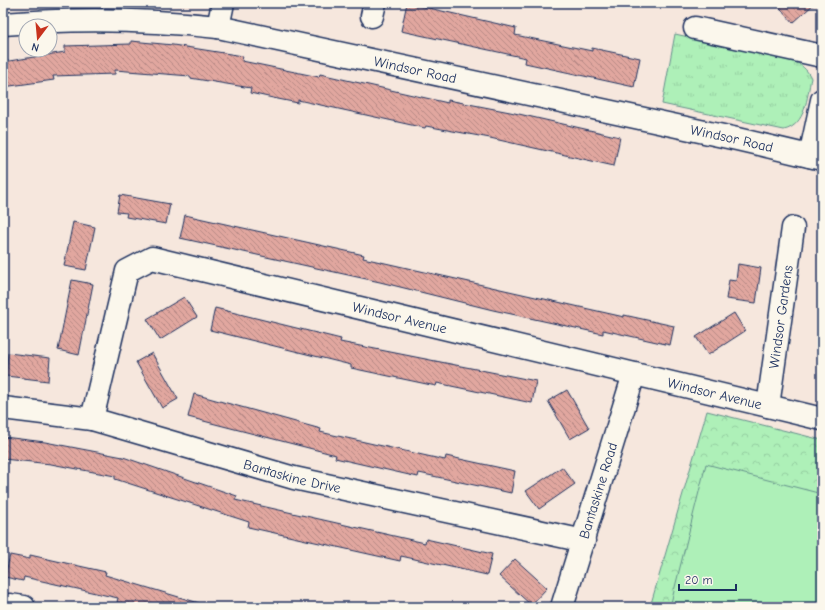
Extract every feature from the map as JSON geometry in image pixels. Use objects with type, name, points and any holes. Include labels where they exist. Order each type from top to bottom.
[{"type":"street","points":[[218,27],[223,3]]},
{"type":"street","name":"Windsor Road","points":[[3,24],[106,20],[165,21],[218,27],[816,157]]},
{"type":"street","points":[[695,28],[822,56]]},
{"type":"street","points":[[816,157],[822,100]]},
{"type":"street","name":"Windsor Gardens","points":[[768,406],[793,228]]},
{"type":"street","name":"Windsor Avenue","points":[[92,419],[127,271],[152,258],[822,419]]},
{"type":"street","name":"Bantaskine Road","points":[[562,607],[584,541],[634,374]]},
{"type":"street","name":"Bantaskine Drive","points":[[3,408],[92,419],[294,478],[584,541]]},
{"type":"street","points":[[6,607],[10,605],[24,607]]},
{"type":"green space","points":[[675,34],[793,60],[796,62],[806,70],[811,78],[804,109],[797,122],[784,130],[662,104]]},
{"type":"green space","points":[[707,411],[822,440],[822,607],[650,607]]},
{"type":"green space","points":[[706,464],[822,494],[822,607],[670,607]]},
{"type":"building","points":[[407,3],[516,28],[515,35],[592,51],[592,48],[640,58],[634,87],[525,63],[526,58],[401,31]]},
{"type":"building","points":[[776,3],[815,3],[793,23]]},
{"type":"building","points":[[131,41],[173,45],[243,56],[242,61],[319,77],[320,74],[448,103],[448,100],[510,112],[620,137],[614,166],[490,138],[426,126],[425,128],[298,100],[298,103],[273,98],[250,93],[251,88],[190,78],[190,76],[115,70],[115,74],[53,76],[54,80],[3,87],[3,62],[28,58],[58,58],[58,53],[65,52],[65,46],[131,44]]},
{"type":"building","points":[[120,195],[170,204],[166,224],[126,217],[127,213],[117,212]]},
{"type":"building","points":[[185,215],[364,255],[363,258],[624,317],[624,315],[674,326],[670,345],[603,330],[603,334],[493,310],[380,282],[180,238]]},
{"type":"building","points":[[73,222],[95,227],[86,270],[64,266]]},
{"type":"building","points":[[738,264],[761,268],[756,303],[726,299],[729,280],[736,281]]},
{"type":"building","points":[[72,280],[93,284],[79,355],[58,350]]},
{"type":"building","points":[[184,297],[197,317],[160,340],[147,319]]},
{"type":"building","points":[[215,308],[341,339],[340,342],[536,381],[532,403],[437,383],[436,386],[351,368],[351,365],[210,330]]},
{"type":"building","points":[[734,313],[745,331],[708,355],[696,337]]},
{"type":"building","points":[[8,353],[50,358],[48,381],[6,376]]},
{"type":"building","points":[[152,353],[178,399],[162,408],[136,362]]},
{"type":"building","points":[[567,390],[589,428],[570,439],[548,401]]},
{"type":"building","points":[[194,394],[321,429],[320,432],[445,460],[446,456],[515,471],[511,493],[419,473],[418,477],[335,458],[336,455],[188,417]]},
{"type":"building","points":[[4,437],[45,442],[123,457],[237,496],[235,500],[425,543],[426,539],[492,554],[487,575],[401,556],[400,561],[248,527],[249,522],[115,479],[115,476],[51,464],[3,459]]},
{"type":"building","points":[[562,467],[575,484],[539,509],[526,491]]},
{"type":"building","points":[[10,555],[30,559],[30,555],[106,572],[105,575],[199,603],[198,607],[134,607],[117,602],[118,598],[24,577],[23,581],[5,577]]},
{"type":"building","points":[[515,559],[547,588],[531,605],[499,576]]}]
